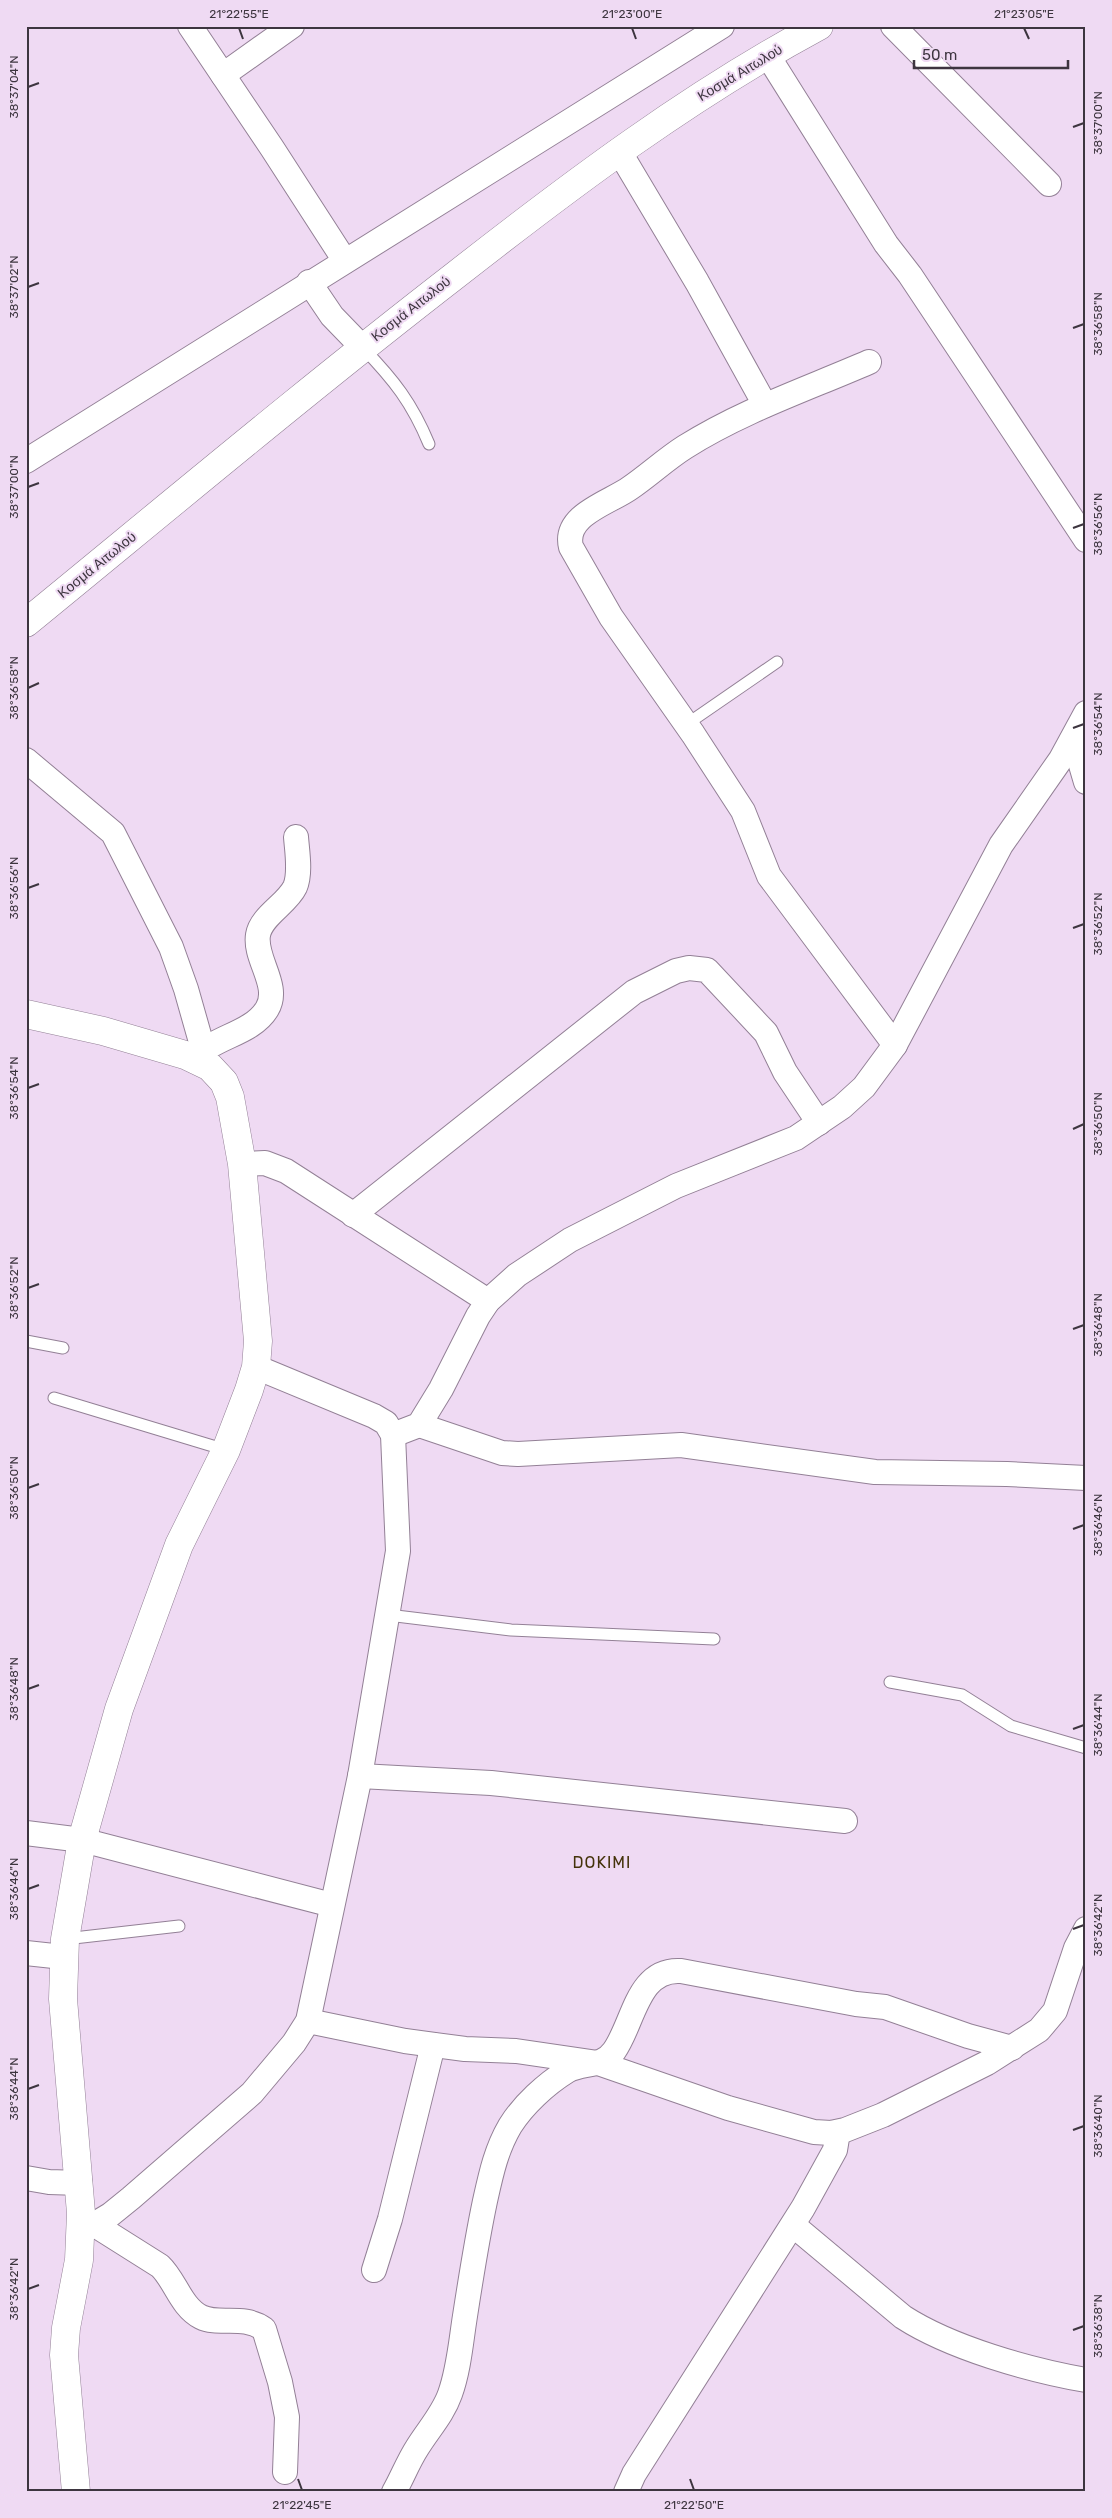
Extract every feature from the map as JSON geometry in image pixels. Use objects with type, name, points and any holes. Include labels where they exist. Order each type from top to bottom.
[{"type":"street","points":[[190,26],[345,261]]},
{"type":"street","points":[[223,75],[292,26]]},
{"type":"street","points":[[26,461],[309,282],[722,26]]},
{"type":"street","name":"Κοσμά Αιτωλού","points":[[26,623],[362,347],[619,151],[698,98],[819,26]]},
{"type":"street","points":[[894,26],[1049,184]]},
{"type":"street","points":[[768,56],[886,244],[910,275],[1086,540]]},
{"type":"street","points":[[619,151],[697,282],[765,404]]},
{"type":"street","points":[[309,282],[332,316],[362,347]]},
{"type":"street","points":[[869,362],[765,404],[685,447],[630,488],[576,521],[569,537],[571,547],[611,618],[686,724],[743,811],[769,876],[895,1045]]},
{"type":"street","points":[[393,1435],[419,1425],[441,1389],[478,1316],[488,1301],[517,1275],[543,1256],[590,1229],[676,1186],[796,1138],[842,1107],[864,1087],[895,1045],[1001,845],[1073,738],[1086,713]]},
{"type":"street","points":[[1073,738],[1086,782]]},
{"type":"street","points":[[26,760],[113,833],[172,947],[186,989],[199,1054],[225,1085],[230,1097],[242,1164],[257,1319],[256,1367],[226,1450],[179,1545],[119,1709],[82,1840],[64,1948],[63,1999],[80,2183],[88,2229],[79,2260],[66,2328],[64,2355],[66,2401],[76,2492]]},
{"type":"street","points":[[26,1014],[199,1054],[244,1028],[267,1010],[271,994],[257,938],[262,925],[290,894],[296,883],[296,837]]},
{"type":"street","points":[[353,1215],[634,992],[662,977],[689,968],[706,970],[766,1033],[786,1072],[819,1123]]},
{"type":"street","points":[[242,1164],[265,1163],[281,1169],[488,1301]]},
{"type":"street","points":[[88,2229],[131,2198],[252,2093],[294,2043],[308,2021],[360,1776],[398,1551],[393,1435],[386,1423],[374,1416],[256,1367]]},
{"type":"street","points":[[419,1425],[502,1453],[518,1454],[680,1445],[875,1472],[1007,1474],[1086,1478]]},
{"type":"street","points":[[360,1776],[491,1783],[846,1821]]},
{"type":"street","points":[[26,1833],[82,1840],[332,1904]]},
{"type":"street","points":[[308,2021],[433,2045],[465,2049],[516,2050],[598,2064],[728,2108],[814,2132],[838,2132],[883,2116],[987,2063],[1038,2030],[1055,2011],[1076,1948],[1086,1929]]},
{"type":"street","points":[[26,1953],[64,1948]]},
{"type":"street","points":[[394,2492],[416,2451],[440,2414],[450,2393],[458,2362],[476,2244],[496,2152],[510,2125],[528,2104],[568,2070],[598,2064],[609,2057],[619,2044],[646,1986],[660,1974],[674,1970],[856,2004],[885,2007],[968,2036],[1012,2048]]},
{"type":"street","points":[[374,2270],[390,2219],[433,2045]]},
{"type":"street","points":[[626,2492],[634,2474],[793,2225],[835,2150],[838,2132]]},
{"type":"street","points":[[26,2178],[49,2182],[80,2183]]},
{"type":"street","points":[[793,2225],[903,2317],[922,2330],[1029,2368],[1086,2380]]},
{"type":"street","points":[[88,2229],[160,2266],[168,2273],[190,2309],[202,2318],[248,2321],[264,2329],[276,2368],[287,2417],[284,2472]]},
{"type":"lane","points":[[362,347],[400,389],[416,414],[429,444]]},
{"type":"lane","points":[[686,724],[777,662]]},
{"type":"lane","points":[[26,1341],[63,1348]]},
{"type":"lane","points":[[54,1398],[226,1450]]},
{"type":"lane","points":[[388,1615],[511,1630],[714,1639]]},
{"type":"lane","points":[[890,1682],[962,1695],[1010,1726],[1086,1748]]},
{"type":"lane","points":[[64,1948],[179,1926]]},
{"type":"district","name":"DOKIMI","points":[[602,1862]]}]
